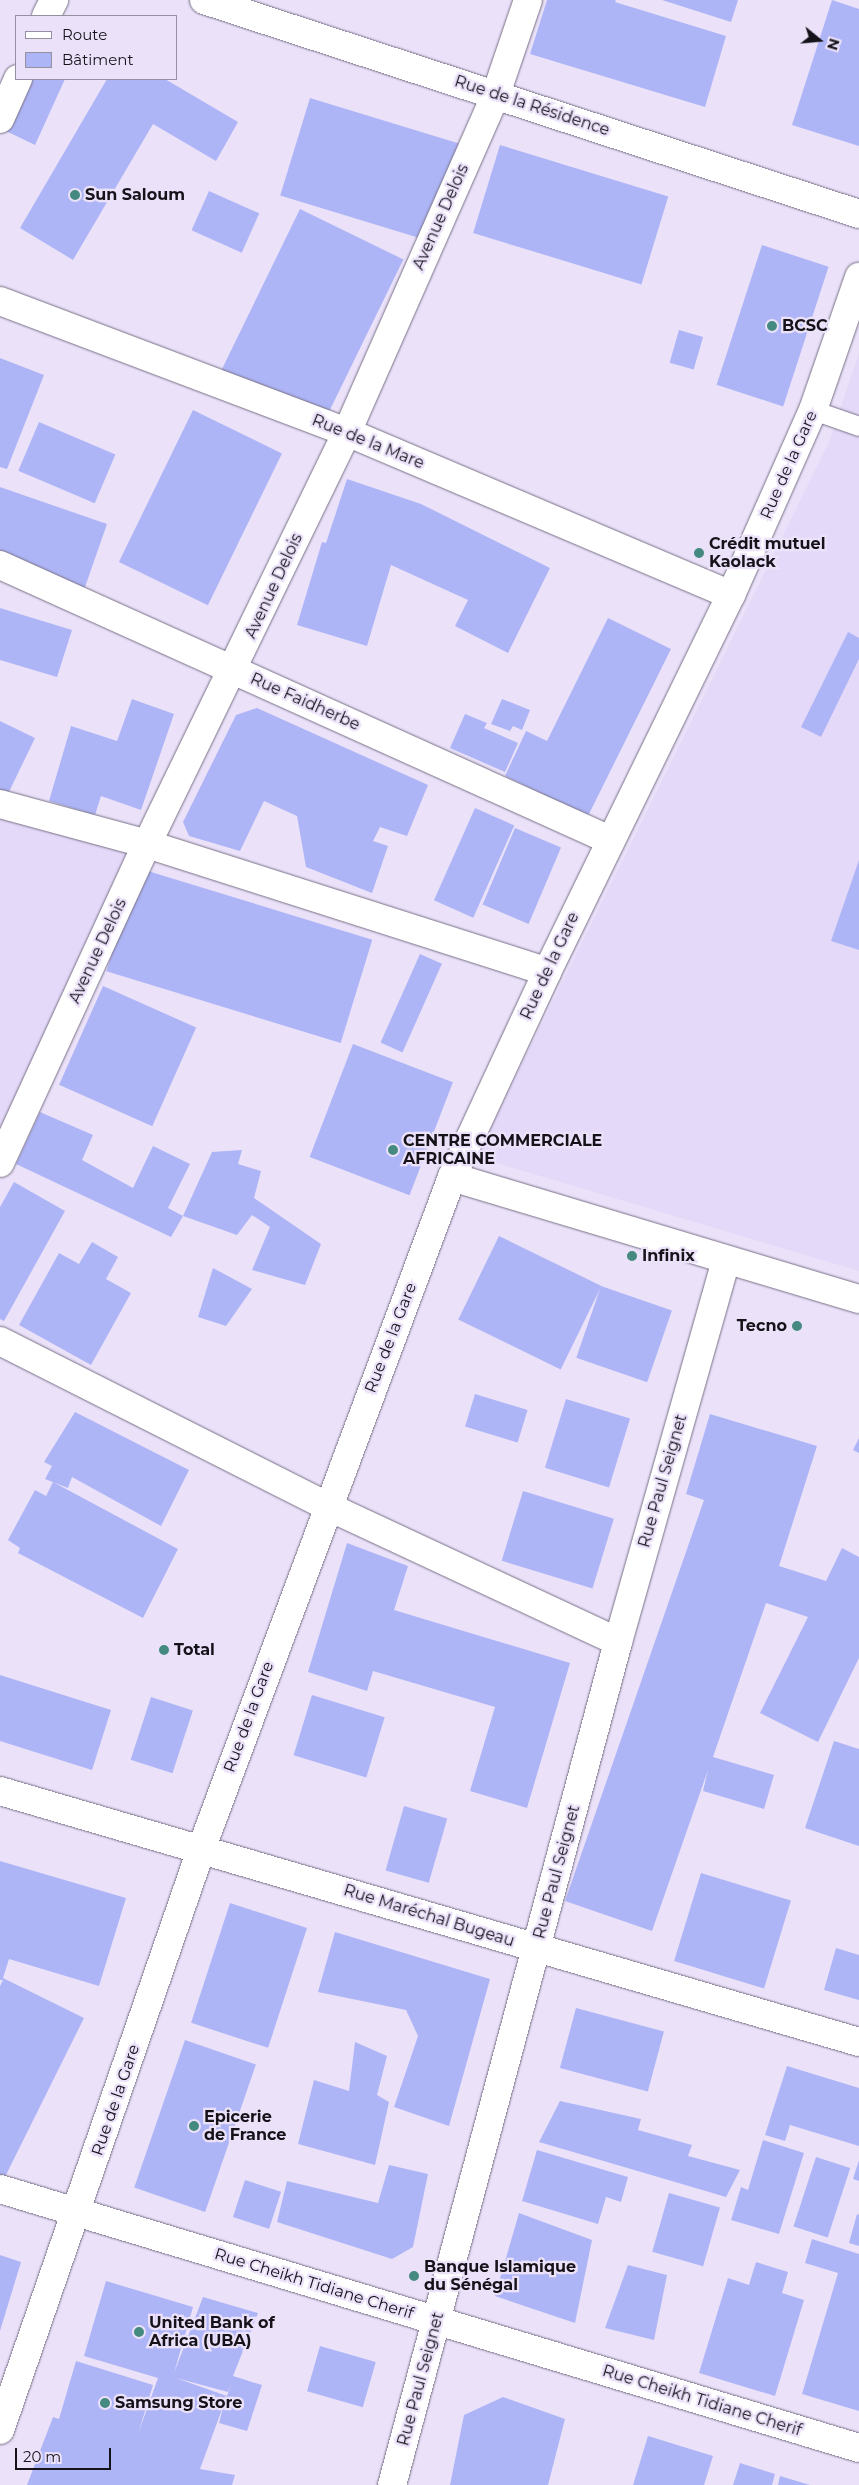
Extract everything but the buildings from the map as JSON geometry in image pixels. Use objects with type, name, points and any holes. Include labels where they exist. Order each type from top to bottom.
[{"type":"street","points":[[46,15],[54,0]]},
{"type":"street","name":"Rue de la Résidence","points":[[204,0],[859,214]]},
{"type":"street","name":"Avenue Delois","points":[[0,1163],[147,844],[234,670],[347,432],[496,94],[528,0]]},
{"type":"street","points":[[0,119],[18,80]]},
{"type":"street","name":"Rue de la Gare","points":[[0,2430],[78,2212],[202,1848],[327,1506],[452,1177],[610,840],[731,595],[813,410],[859,277]]},
{"type":"street","name":"Rue de la Mare","points":[[0,301],[347,432],[731,595]]},
{"type":"street","name":"Rue Faidherbe","points":[[0,565],[610,840]]},
{"type":"street","points":[[0,804],[147,844],[547,972]]},
{"type":"street","points":[[452,1177],[859,1300]]},
{"type":"street","name":"Rue Paul Seignet","points":[[392,2485],[618,1642],[726,1260]]},
{"type":"street","points":[[0,1341],[327,1506],[618,1642]]},
{"type":"street","name":"Rue Maréchal Bugeau","points":[[0,1791],[202,1848],[537,1949],[859,2042]]},
{"type":"street","name":"Rue Cheikh Tidiane Cherif","points":[[0,2189],[859,2448]]},
{"type":"lane","points":[[813,410],[859,426]]},
{"type":"shaded area","points":[[859,353],[859,1271],[476,1157],[829,442]]},
{"type":"shaded area","points":[[0,813],[133,848],[0,1136]]},
{"type":"place","name":"Sun Saloum","points":[[75,195]]},
{"type":"place","name":"BCSC","points":[[772,326]]},
{"type":"place","name":"Crédit mutuel Kaolack","points":[[699,553]]},
{"type":"place","name":"CENTRE COMMERCIALE AFRICAINE","points":[[393,1150]]},
{"type":"place","name":"Infinix","points":[[632,1256]]},
{"type":"place","name":"Tecno","points":[[797,1326]]},
{"type":"place","name":"Total","points":[[164,1650]]},
{"type":"place","name":"Epicerie de France","points":[[194,2126]]},
{"type":"place","name":"Banque Islamique du Sénégal","points":[[414,2276]]},
{"type":"place","name":"United Bank of Africa (UBA)","points":[[139,2332]]},
{"type":"place","name":"Samsung Store","points":[[105,2403]]}]
